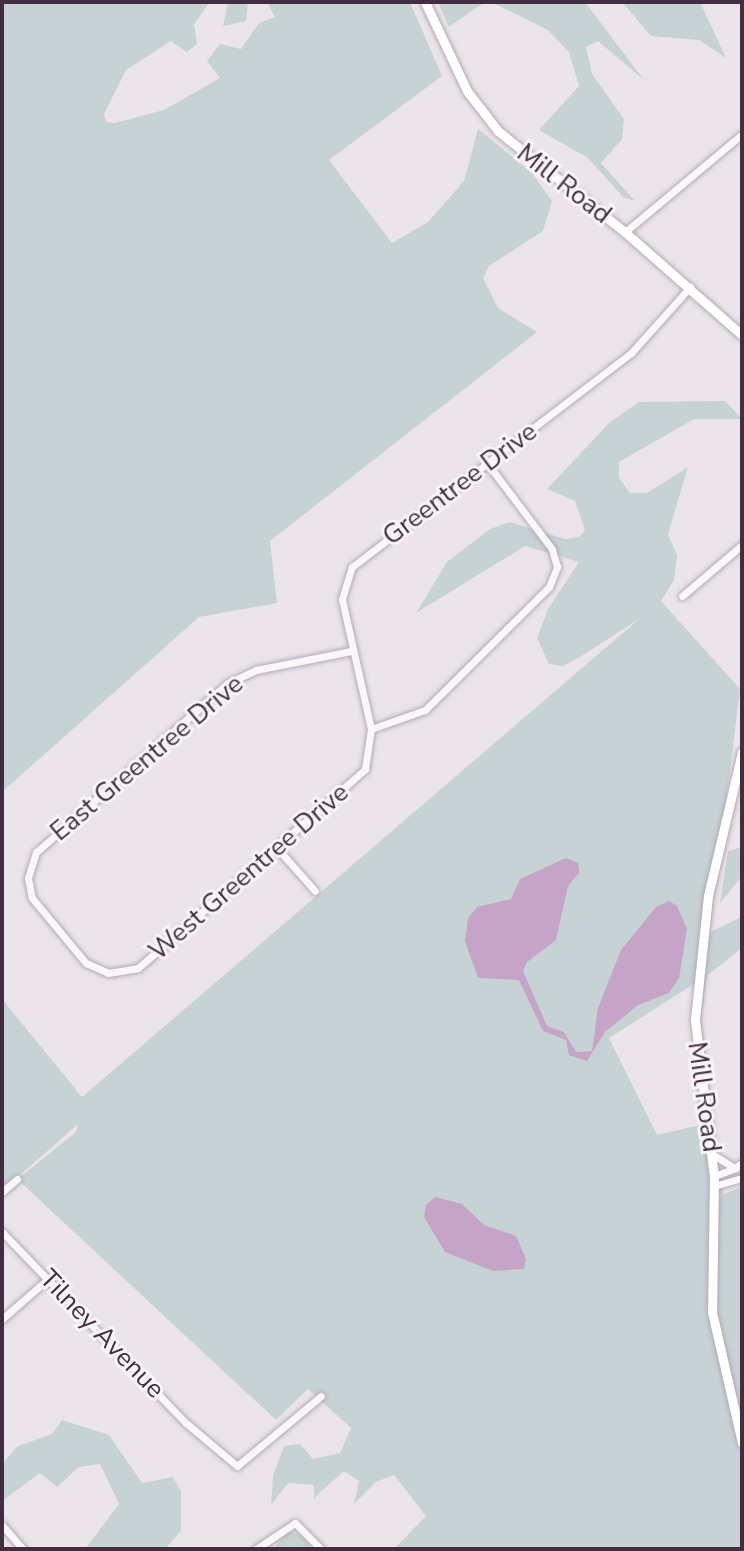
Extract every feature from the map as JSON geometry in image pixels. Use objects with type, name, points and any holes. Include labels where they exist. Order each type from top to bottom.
[{"type":"main road","name":"Mill Road","points":[[425,2],[467,91],[498,131],[625,232],[742,335]]},
{"type":"main road","name":"Mill Road","points":[[742,752],[716,854],[696,1048],[714,1181],[712,1312],[742,1443]]},
{"type":"street","points":[[625,232],[742,134]]},
{"type":"street","name":"Greentree Drive","points":[[371,729],[351,651],[342,599],[352,567],[631,353],[690,287]]},
{"type":"street","points":[[371,729],[425,710],[544,594],[554,576],[552,549],[487,463]]},
{"type":"street","points":[[682,596],[742,545]]},
{"type":"street","name":"East Greentree Drive","points":[[59,931],[29,889],[29,869],[41,846],[228,683],[256,670],[351,651]]},
{"type":"street","name":"West Greentree Drive","points":[[59,931],[94,969],[131,971],[365,769],[371,729]]},
{"type":"street","points":[[277,848],[315,891]]},
{"type":"street","points":[[712,1154],[740,1165]]},
{"type":"street","points":[[714,1181],[740,1165]]},
{"type":"street","points":[[714,1181],[742,1178]]},
{"type":"street","points":[[2,1192],[17,1179]]},
{"type":"street","name":"Tilney Avenue","points":[[2,1232],[202,1435],[237,1466],[321,1396]]},
{"type":"street","points":[[2,1319],[48,1279]]},
{"type":"street","points":[[256,1549],[276,1533],[299,1524],[321,1549]]},
{"type":"street","points":[[2,1525],[23,1549]]},
{"type":"shaded area","points":[[2,2],[210,2],[194,24],[197,44],[187,52],[171,41],[126,70],[104,114],[106,122],[115,123],[164,110],[220,78],[207,61],[220,44],[241,49],[259,23],[275,17],[267,2],[410,2],[442,76],[329,160],[392,243],[428,222],[464,181],[478,129],[532,173],[552,201],[543,231],[489,266],[483,278],[498,308],[537,332],[270,541],[277,603],[199,617],[2,792]]},
{"type":"shaded area","points":[[228,2],[248,2],[246,21],[223,26]]},
{"type":"shaded area","points":[[438,2],[485,2],[449,27]]},
{"type":"shaded area","points":[[491,2],[585,2],[644,80],[598,41],[586,47],[592,74],[624,119],[622,139],[601,163],[635,201],[623,197],[588,158],[539,130],[579,86],[569,52],[548,30]]},
{"type":"shaded area","points":[[622,2],[700,2],[726,58],[699,40],[651,36]]},
{"type":"shaded area","points":[[725,401],[742,419],[694,419],[619,462],[619,478],[630,493],[647,493],[688,467],[668,534],[677,556],[674,580],[661,601],[740,689],[709,940],[712,931],[742,917],[742,948],[707,976],[701,1018],[723,1194],[742,1187],[742,1549],[394,1549],[426,1516],[394,1475],[376,1482],[354,1504],[359,1481],[344,1471],[314,1498],[314,1485],[288,1483],[271,1505],[273,1476],[284,1446],[300,1444],[313,1459],[340,1453],[351,1428],[308,1389],[276,1420],[17,1179],[2,1191],[2,999],[82,1097],[639,619],[563,666],[549,664],[537,638],[548,609],[579,562],[525,546],[416,613],[447,562],[490,529],[510,522],[565,539],[579,537],[585,530],[575,501],[547,489],[610,422],[639,402]],"holes":[[[694,984],[704,1124],[657,1135],[609,1038]],[[78,1124],[76,1132],[18,1177]]]},
{"type":"shaded area","points":[[742,847],[742,876],[720,903],[728,851]]},
{"type":"shaded area","points":[[566,858],[578,863],[579,873],[568,886],[556,940],[527,962],[523,971],[547,1026],[564,1032],[576,1052],[592,1051],[598,1008],[621,950],[656,907],[669,901],[677,906],[687,929],[679,978],[669,993],[638,1005],[605,1032],[587,1061],[569,1055],[566,1040],[543,1031],[519,980],[478,978],[465,941],[468,918],[477,907],[511,899],[520,879]]},
{"type":"shaded area","points":[[435,1197],[462,1204],[484,1225],[516,1236],[526,1259],[524,1269],[493,1271],[445,1252],[424,1217],[426,1205]]},
{"type":"shaded area","points":[[62,1420],[109,1435],[142,1483],[173,1477],[181,1492],[181,1531],[165,1549],[85,1549],[119,1504],[100,1464],[79,1467],[57,1487],[40,1473],[2,1501],[2,1464],[18,1446],[52,1434]]},
{"type":"shaded area","points":[[288,1531],[302,1536],[312,1549],[273,1549]]}]
